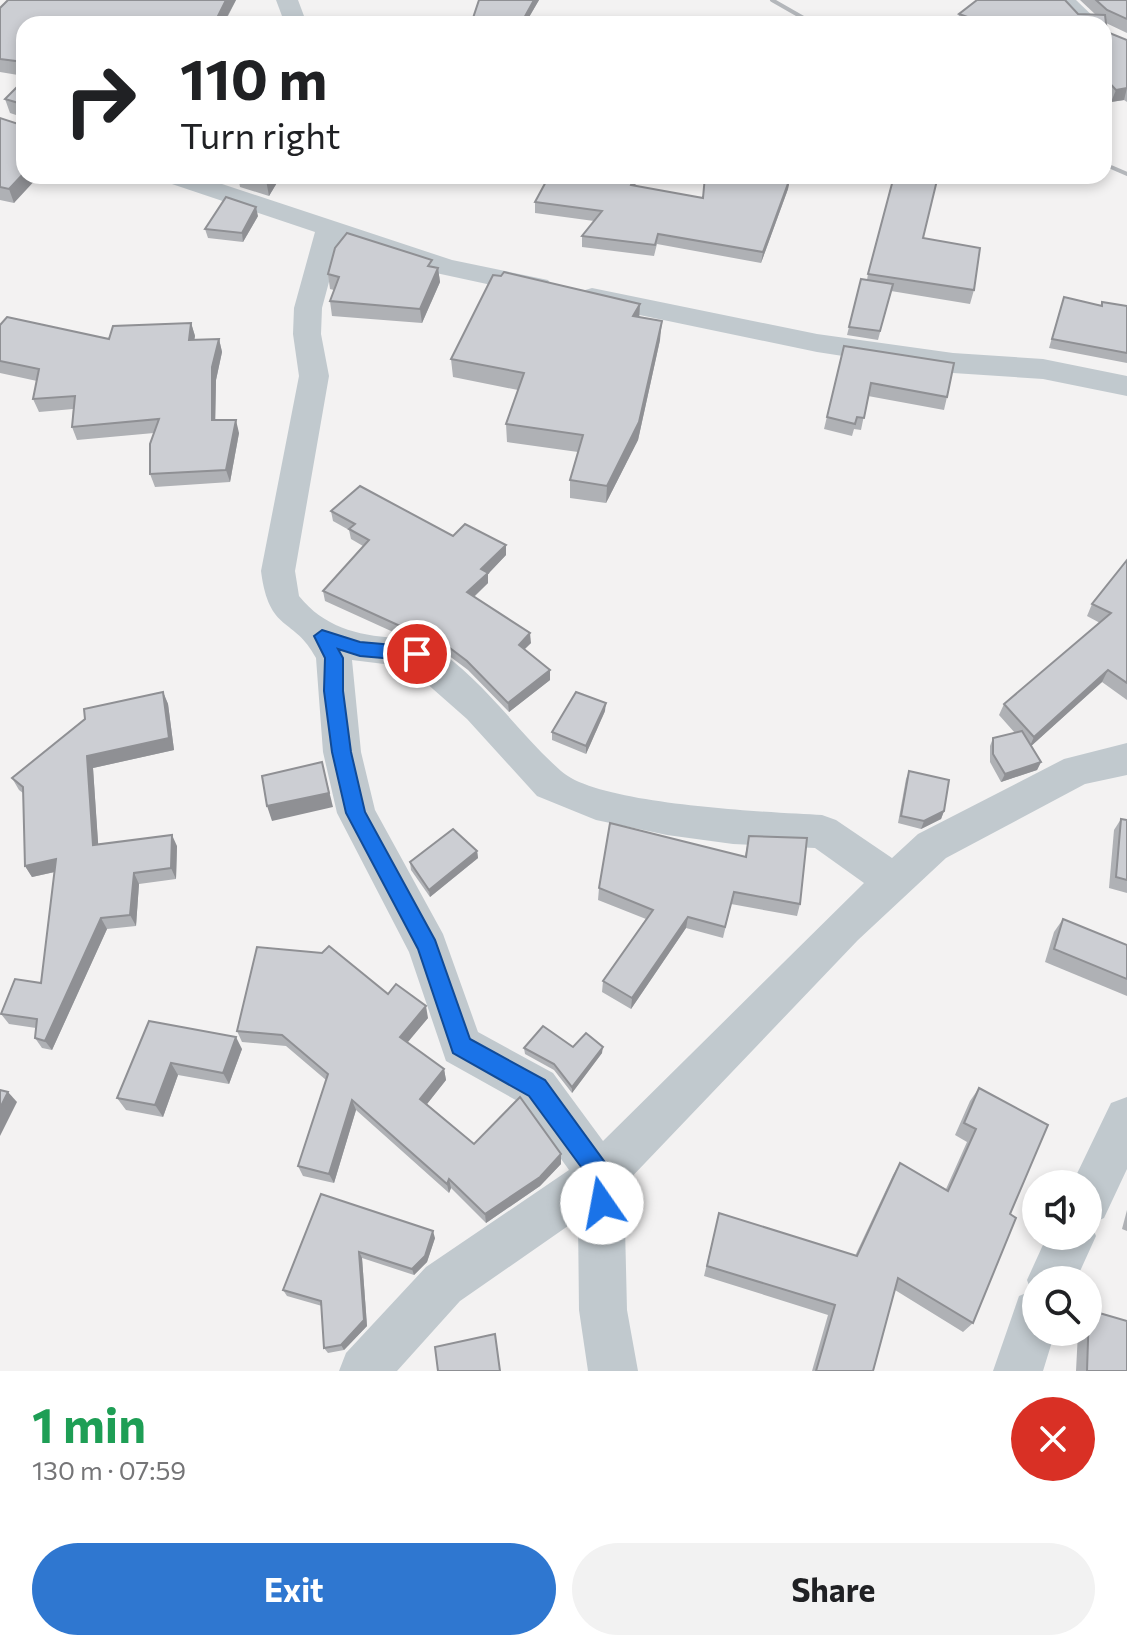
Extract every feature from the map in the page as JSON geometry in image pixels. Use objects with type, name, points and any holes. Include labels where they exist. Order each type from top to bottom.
[{"type":"street","points":[[1063,0],[1081,16]]},
{"type":"street","points":[[215,184],[329,230],[446,267],[817,343],[953,363],[1043,369],[1127,386]]},
{"type":"street","points":[[329,230],[308,308],[307,334],[314,376],[278,571],[282,600],[295,616],[322,636],[360,649],[417,654],[480,709],[550,785],[596,804],[667,818],[733,827],[822,832],[894,881]]},
{"type":"street","points":[[322,636],[334,658],[334,691],[342,752],[356,813],[428,947],[461,1046],[537,1088],[601,1176],[603,1310],[613,1371]]},
{"type":"street","points":[[364,1371],[443,1284],[601,1176],[932,846],[1022,796],[1077,770],[1127,759]]},
{"type":"street","points":[[1102,1172],[1127,1119]]},
{"type":"street","points":[[1018,1371],[1026,1346]]},
{"type":"building","points":[[8,0],[226,0],[218,16],[16,16],[16,61],[0,59],[0,8]]},
{"type":"building","points":[[479,0],[534,0],[525,16],[474,16]]},
{"type":"building","points":[[977,0],[1065,0],[1078,14],[1105,16],[965,16],[959,14]]},
{"type":"building","points":[[1096,0],[1127,0],[1127,19],[1107,10]]},
{"type":"building","points":[[1112,34],[1127,40],[1127,88],[1116,90],[1112,86]]},
{"type":"building","points":[[16,88],[16,102],[5,99]]},
{"type":"building","points":[[0,118],[16,123],[16,182],[9,189],[0,187]]},
{"type":"building","points":[[545,184],[631,184],[703,198],[704,184],[788,184],[763,252],[658,234],[655,245],[582,236],[602,211],[535,202]]},
{"type":"building","points":[[892,184],[936,184],[923,238],[980,248],[974,290],[868,274]]},
{"type":"building","points":[[226,197],[256,207],[242,233],[205,229]]},
{"type":"building","points":[[347,233],[432,260],[428,266],[438,268],[420,309],[330,301],[339,277],[328,274],[335,248]]},
{"type":"building","points":[[504,272],[640,304],[633,316],[662,321],[639,422],[607,486],[570,480],[583,435],[506,424],[524,373],[451,359],[493,275],[501,276]]},
{"type":"building","points":[[861,279],[893,284],[880,331],[849,327]]},
{"type":"building","points":[[1064,297],[1102,306],[1102,302],[1127,306],[1127,353],[1052,339]]},
{"type":"building","points":[[7,317],[109,339],[113,326],[191,323],[189,340],[219,339],[212,367],[212,420],[236,420],[226,470],[150,474],[150,444],[159,419],[72,427],[75,396],[33,399],[39,369],[0,361],[0,325]]},
{"type":"building","points":[[844,346],[954,363],[947,397],[871,383],[864,418],[857,417],[855,424],[827,417]]},
{"type":"building","points":[[360,486],[453,536],[465,524],[506,545],[481,569],[488,573],[467,592],[530,633],[519,645],[550,670],[508,703],[467,661],[430,633],[400,626],[323,591],[369,540],[349,529],[355,524],[331,511]]},
{"type":"building","points":[[1127,560],[1127,683],[1108,670],[1034,737],[1004,704],[1111,613],[1092,604]]},
{"type":"building","points":[[163,692],[169,738],[87,756],[93,845],[172,835],[171,868],[134,873],[130,915],[101,918],[45,1041],[35,1038],[37,1019],[1,1014],[15,979],[41,983],[56,859],[25,866],[23,787],[12,778],[85,719],[84,709]]},
{"type":"building","points":[[576,692],[606,703],[586,746],[552,732]]},
{"type":"building","points":[[1022,731],[1041,762],[1005,774],[993,754],[993,738]]},
{"type":"building","points":[[322,762],[329,793],[267,806],[262,776]]},
{"type":"building","points":[[909,771],[949,780],[944,811],[924,821],[901,816]]},
{"type":"building","points":[[1121,819],[1127,820],[1127,880],[1116,877]]},
{"type":"building","points":[[610,823],[746,857],[749,836],[807,838],[800,904],[734,892],[725,927],[688,917],[632,998],[603,981],[653,910],[599,888]]},
{"type":"building","points":[[453,829],[477,851],[429,890],[410,862]]},
{"type":"building","points":[[1063,919],[1127,945],[1127,979],[1054,949]]},
{"type":"building","points":[[329,946],[388,994],[396,984],[426,1006],[400,1037],[444,1069],[420,1099],[474,1144],[520,1097],[561,1154],[540,1177],[485,1214],[449,1179],[447,1184],[352,1100],[329,1174],[298,1166],[328,1074],[282,1035],[237,1031],[257,947],[322,953]]},
{"type":"building","points":[[149,1021],[236,1037],[223,1073],[171,1063],[155,1105],[117,1098]]},
{"type":"building","points":[[543,1026],[573,1047],[586,1033],[603,1047],[572,1087],[554,1064],[524,1048]]},
{"type":"building","points":[[979,1088],[1048,1125],[1029,1170],[1022,1170],[1022,1186],[1010,1214],[1016,1218],[973,1323],[898,1278],[873,1371],[816,1371],[835,1305],[707,1266],[719,1213],[857,1256],[900,1163],[948,1191],[976,1129],[964,1123]]},
{"type":"building","points":[[0,1090],[8,1092],[0,1108]]},
{"type":"building","points":[[321,1194],[433,1231],[425,1256],[412,1269],[359,1252],[364,1320],[341,1345],[324,1348],[321,1301],[283,1290]]},
{"type":"building","points":[[1102,1314],[1127,1321],[1127,1371],[1087,1371],[1088,1346],[1102,1346]]},
{"type":"building","points":[[495,1334],[500,1371],[438,1371],[435,1347]]},
{"type":"railway","points":[[772,0],[800,16]]},
{"type":"railway","points":[[1112,167],[1127,174]]},
{"type":"route","points":[[417,654],[360,649],[322,636],[334,658],[334,691],[342,752],[356,813],[428,947],[461,1046],[537,1088],[601,1176],[602,1203]]}]
